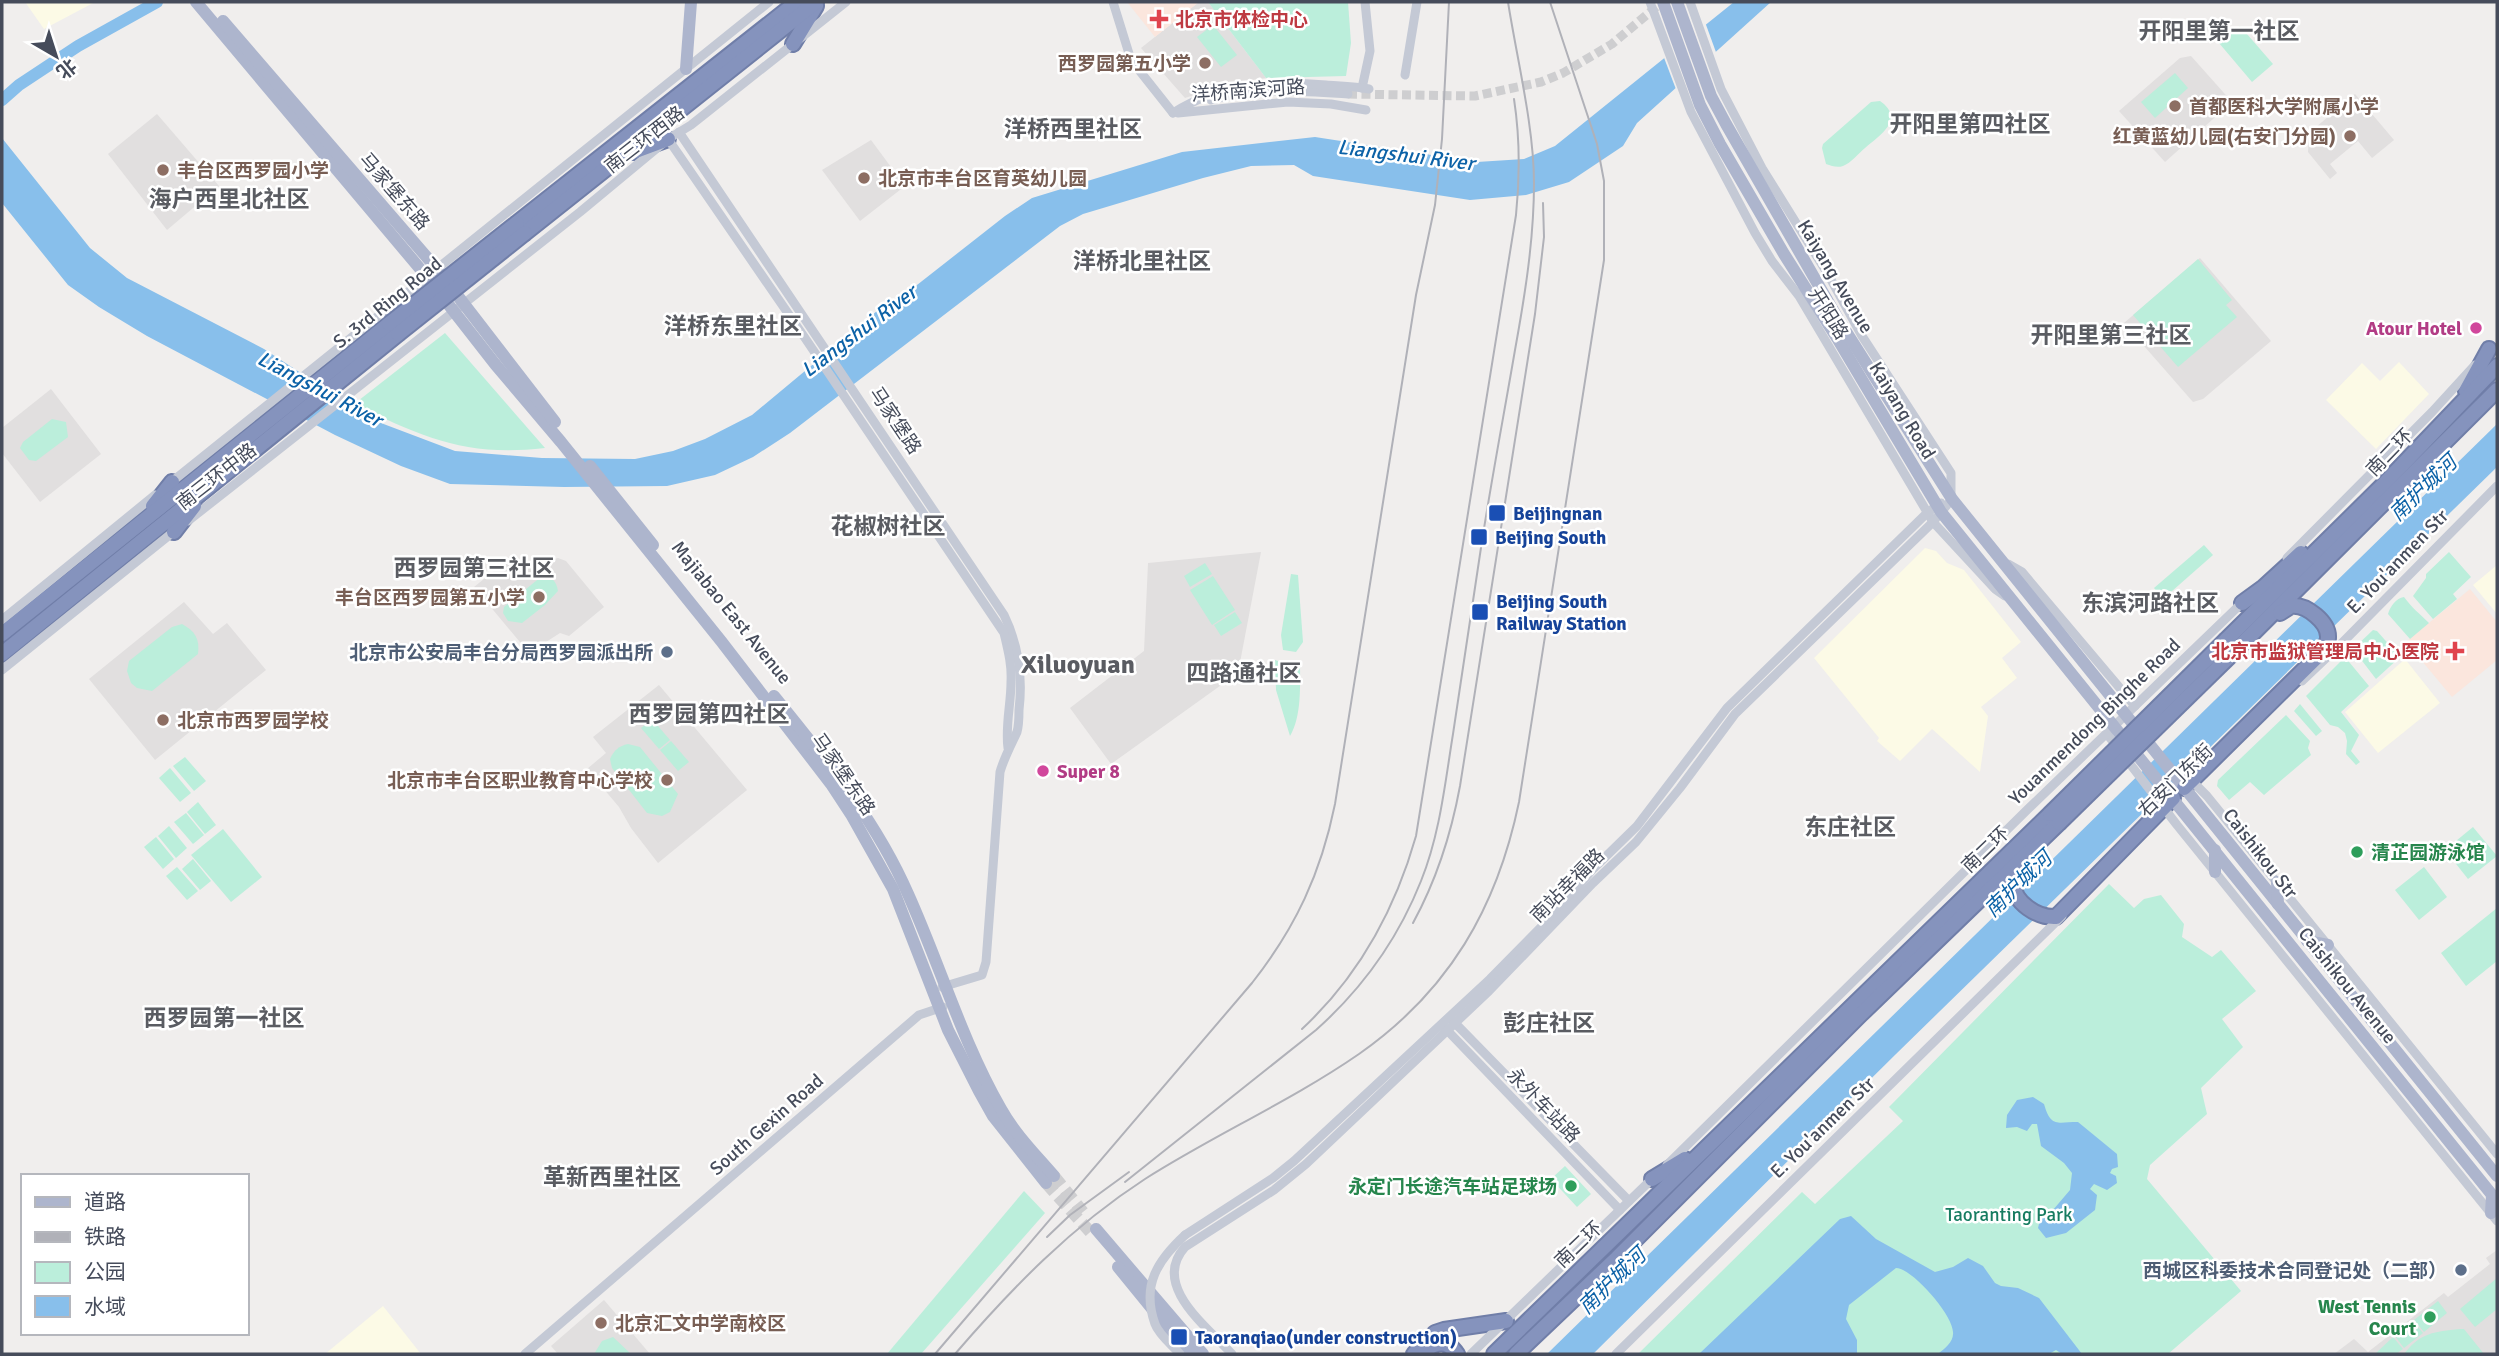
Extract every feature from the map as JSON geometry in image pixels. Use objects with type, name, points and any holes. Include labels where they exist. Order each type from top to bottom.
[{"type":"highway","points":[[521,228],[797,2]]},
{"type":"highway","points":[[521,228],[622,156],[817,2]]},
{"type":"highway","points":[[793,44],[817,2]]},
{"type":"highway","points":[[622,156],[673,135]]},
{"type":"highway","name":"S. 3rd Ring Road","points":[[2,634],[333,371],[394,329],[521,228]]},
{"type":"highway","points":[[2452,414],[2493,345]]},
{"type":"highway","name":"南二环","points":[[2231,645],[2497,366]]},
{"type":"highway","name":"南二环","points":[[1494,1354],[1707,1146],[2055,818],[2231,645],[2360,526],[2497,390]]},
{"type":"highway","name":"S. 3rd Ring Road","points":[[2,654],[212,483],[271,420]]},
{"type":"highway","points":[[134,528],[172,482]]},
{"type":"highway","points":[[174,532],[212,483]]},
{"type":"highway","points":[[2242,603],[2264,587],[2345,513],[2383,485]]},
{"type":"highway","points":[[2305,602],[2312,583],[2344,551],[2360,526]]},
{"type":"highway","points":[[2231,645],[2255,638],[2286,608],[2305,602]]},
{"type":"highway","points":[[2305,602],[2332,635],[2335,643],[2323,662]]},
{"type":"highway","points":[[2009,893],[2030,916],[2045,922],[2056,917],[2320,655],[2332,635]]},
{"type":"highway","name":"南二环","points":[[1516,1354],[1860,1015],[2046,837],[2055,818]]},
{"type":"highway","points":[[1940,939],[1958,929],[1989,901],[2009,893],[2015,875],[2041,849],[2046,837]]},
{"type":"highway","points":[[1653,1179],[1707,1146]]},
{"type":"highway","points":[[1414,1354],[1435,1333],[1506,1321]]},
{"type":"highway","points":[[1527,1354],[1541,1341],[1549,1323]]},
{"type":"highway","points":[[1422,1354],[1435,1343],[1443,1343],[1457,1354]]},
{"type":"main road","points":[[686,69],[691,2]]},
{"type":"main road","points":[[1664,2],[1667,35],[1701,86]]},
{"type":"main road","points":[[1677,2],[1701,86]]},
{"type":"main road","name":"马家堡东路","points":[[202,3],[432,273],[627,518],[831,784],[893,889],[945,1007]]},
{"type":"main road","name":"Kaiyang Avenue","points":[[1701,86],[1726,124],[1790,238],[1952,499],[2130,710],[2175,796]]},
{"type":"main road","name":"Kaiyang Road","points":[[1701,86],[1700,105],[1720,144],[1784,254],[1838,338],[1934,513],[2012,600],[2134,759],[2175,796]]},
{"type":"main road","name":"Caishikou Avenue","points":[[2175,796],[2336,1000],[2494,1207]]},
{"type":"main road","name":"Caishikou Str","points":[[2175,796],[2278,904],[2497,1176]]},
{"type":"main road","points":[[2215,850],[2215,872]]},
{"type":"main road","points":[[2277,882],[2278,904]]},
{"type":"main road","points":[[2307,941],[2328,946]]},
{"type":"main road","points":[[2334,1018],[2336,1000]]},
{"type":"main road","points":[[945,1007],[1002,1111],[1050,1180]]},
{"type":"main road","points":[[1189,1354],[1094,1231],[1203,1354]]},
{"type":"street","name":"南三环西路","points":[[432,273],[769,2]]},
{"type":"street","name":"南三环西路","points":[[458,307],[673,135],[691,125],[846,2]]},
{"type":"street","points":[[1113,2],[1131,60],[1173,113]]},
{"type":"street","name":"洋桥南滨河路","points":[[1173,113],[1189,103],[1231,88],[1258,83],[1296,83],[1366,89],[1370,31],[1365,2]]},
{"type":"street","points":[[1405,75],[1418,2]]},
{"type":"street","points":[[1650,2],[1667,35]]},
{"type":"street","points":[[1690,2],[1694,13],[1701,86]]},
{"type":"street","name":"洋桥南滨河路","points":[[1173,113],[1215,99],[1245,94],[1282,91],[1348,94]]},
{"type":"street","name":"洋桥南滨河路","points":[[1173,113],[1288,102],[1331,104],[1366,110]]},
{"type":"street","name":"马家堡路","points":[[673,135],[813,331],[854,401]]},
{"type":"street","name":"马家堡路","points":[[673,135],[805,338],[854,401],[1004,615],[1013,633],[1020,660],[1022,685],[1017,730],[1007,748],[1000,772],[986,962],[982,975],[938,989]]},
{"type":"street","points":[[333,371],[391,306],[432,273]]},
{"type":"street","points":[[391,306],[418,338]]},
{"type":"street","name":"南三环中路","points":[[2,670],[458,307]]},
{"type":"street","name":"Youanmendong Binghe Road","points":[[1471,1354],[2242,603],[2432,412],[2493,345]]},
{"type":"street","name":"南三环中路","points":[[2,620],[172,482],[271,420]]},
{"type":"street","name":"E. You'anmen Str","points":[[2323,662],[2497,486]]},
{"type":"street","name":"南站幸福路","points":[[1232,1354],[1183,1301],[1173,1278],[1173,1264],[1185,1247],[1274,1189],[1306,1164],[1448,1024],[1560,908],[1592,870],[1637,826],[1727,708],[1952,499]]},
{"type":"street","name":"右安门东街","points":[[2175,796],[2323,662]]},
{"type":"street","points":[[2494,1207],[2215,872],[2175,796],[2207,796],[2497,1154]]},
{"type":"street","name":"E. You'anmen Str","points":[[1616,1354],[2045,922]]},
{"type":"street","name":"South Gexin Road","points":[[525,1354],[919,1015],[945,1007]]},
{"type":"street","points":[[1180,1354],[1156,1326],[1150,1298],[1153,1275],[1165,1254],[1185,1235],[1273,1178],[1294,1161],[1448,1024]]},
{"type":"street","name":"永外车站路","points":[[1448,1024],[1629,1201]]},
{"type":"street","name":"永外车站路","points":[[1448,1024],[1620,1210]]},
{"type":"shaded area","points":[[25,2],[95,2],[44,29]]},
{"type":"shaded area","name":"北京市体检中心","points":[[1127,2],[1199,2],[1155,37]]},
{"type":"shaded area","name":"西罗园第五小学","points":[[1199,2],[1208,2],[1266,78],[1231,83],[1185,98],[1141,48]]},
{"type":"shaded area","name":"首都医科大学附属小学","points":[[2191,56],[2232,102],[2165,162],[2119,111],[2180,58]]},
{"type":"shaded area","name":"红黄蓝幼儿园(右安门分园)","points":[[2355,94],[2394,140],[2372,158],[2358,141],[2330,164],[2337,173],[2330,179],[2308,152],[2309,133]]},
{"type":"shaded area","name":"丰台区西罗园小学","points":[[157,114],[219,186],[167,230],[108,154]]},
{"type":"shaded area","name":"北京市丰台区育英幼儿园","points":[[871,140],[905,186],[860,221],[822,170]]},
{"type":"shaded area","points":[[2200,258],[2271,341],[2203,399],[2193,402],[2124,323]]},
{"type":"shaded area","points":[[2399,362],[2429,394],[2376,449],[2326,400],[2362,363],[2380,381]]},
{"type":"shaded area","points":[[51,389],[101,454],[40,502],[2,453],[2,428]]},
{"type":"shaded area","points":[[1925,548],[1936,551],[1947,563],[1964,570],[2021,642],[2002,658],[2017,678],[1981,707],[1988,716],[1980,772],[1932,729],[1900,761],[1877,741],[1879,738],[1814,658]]},
{"type":"shaded area","points":[[1261,552],[1238,673],[1111,764],[1070,708],[1144,651],[1148,563]]},
{"type":"shaded area","name":"丰台区西罗园第五小学","points":[[558,558],[566,561],[604,607],[569,636],[560,633],[529,653],[474,587],[505,562],[524,567]]},
{"type":"shaded area","points":[[2497,565],[2497,614],[2473,585]]},
{"type":"shaded area","name":"北京市监狱管理局中心医院","points":[[2470,589],[2497,622],[2497,660],[2452,697],[2406,642]]},
{"type":"shaded area","name":"北京市西罗园学校","points":[[184,602],[213,634],[227,623],[266,670],[155,760],[89,679]]},
{"type":"shaded area","points":[[2405,659],[2440,703],[2378,753],[2345,712]]},
{"type":"shaded area","name":"北京市丰台区职业教育中心学校","points":[[659,685],[747,790],[658,863],[631,828],[619,807],[587,769],[606,753],[593,737]]},
{"type":"shaded area","points":[[2497,1250],[2497,1354],[2334,1354],[2354,1339],[2368,1352],[2444,1293],[2448,1297],[2490,1264],[2486,1258]]},
{"type":"shaded area","name":"北京汇文中学南校区","points":[[604,1300],[650,1354],[558,1354],[551,1346]]},
{"type":"shaded area","points":[[383,1306],[421,1354],[325,1354]]},
{"type":"green space","points":[[1208,2],[1348,2],[1351,43],[1346,76],[1266,78]]},
{"type":"green space","points":[[1213,25],[1237,55],[1221,67],[1197,37]]},
{"type":"green space","points":[[2240,26],[2273,64],[2252,82],[2219,43]]},
{"type":"green space","points":[[2175,73],[2188,88],[2155,118],[2141,102]]},
{"type":"green space","points":[[1880,101],[1891,114],[1891,120],[1883,132],[1846,165],[1837,167],[1826,164],[1823,144],[1871,102]]},
{"type":"green space","points":[[2198,259],[2232,300],[2226,305],[2237,317],[2178,367],[2133,315]]},
{"type":"green space","points":[[445,333],[545,448],[492,450],[446,442],[354,404]]},
{"type":"green space","points":[[52,419],[66,422],[68,437],[36,461],[29,460],[20,448],[23,442]]},
{"type":"green space","points":[[2204,545],[2213,555],[2163,599],[2154,588]]},
{"type":"green space","points":[[2449,552],[2471,577],[2453,594],[2457,599],[2433,619],[2413,596],[2426,574]]},
{"type":"green space","points":[[1205,563],[1212,574],[1190,587],[1184,576]]},
{"type":"green space","points":[[1291,574],[1298,575],[1303,642],[1296,652],[1283,650],[1281,635]]},
{"type":"green space","points":[[542,576],[553,580],[558,591],[522,623],[508,621],[503,613],[504,607]]},
{"type":"green space","points":[[1213,576],[1235,610],[1212,625],[1190,590]]},
{"type":"green space","points":[[2404,597],[2429,623],[2410,639],[2388,614],[2394,603]]},
{"type":"green space","points":[[1235,612],[1242,623],[1221,636],[1214,625]]},
{"type":"green space","points":[[182,624],[196,636],[198,654],[152,691],[137,688],[131,683],[127,671],[129,661],[172,627]]},
{"type":"green space","points":[[2373,630],[2377,631],[2400,657],[2376,679],[2353,649]]},
{"type":"green space","points":[[2345,657],[2369,686],[2341,712],[2359,735],[2351,751],[2360,762],[2356,765],[2346,754],[2345,733],[2330,725],[2306,696]]},
{"type":"green space","points":[[1275,660],[1287,664],[1300,661],[1297,719],[1290,736],[1276,690]]},
{"type":"green space","points":[[2300,704],[2322,731],[2316,736],[2294,711]]},
{"type":"green space","points":[[2286,715],[2310,741],[2308,748],[2311,755],[2264,795],[2250,782],[2229,800],[2217,786],[2218,780]]},
{"type":"green space","points":[[652,719],[670,740],[659,749],[641,728]]},
{"type":"green space","points":[[671,741],[689,762],[678,771],[660,750]]},
{"type":"green space","points":[[628,744],[640,747],[678,794],[670,812],[662,816],[647,813],[612,768],[610,759],[613,753]]},
{"type":"green space","points":[[185,757],[206,781],[194,791],[173,766]]},
{"type":"green space","points":[[170,768],[191,793],[180,802],[159,778]]},
{"type":"green space","points":[[198,802],[216,825],[205,834],[187,812]]},
{"type":"green space","points":[[186,813],[204,835],[193,844],[174,822]]},
{"type":"green space","points":[[169,826],[187,848],[176,858],[158,836]]},
{"type":"green space","points":[[2473,827],[2497,856],[2468,879],[2445,850]]},
{"type":"green space","points":[[223,829],[262,877],[231,902],[191,855]]},
{"type":"green space","points":[[156,837],[174,859],[163,869],[144,847]]},
{"type":"green space","points":[[193,859],[211,881],[200,890],[182,869]]},
{"type":"green space","points":[[177,867],[198,891],[187,900],[166,876]]},
{"type":"green space","points":[[2424,867],[2447,897],[2419,920],[2395,890]]},
{"type":"green space","name":"Taoranting Park","points":[[2109,884],[2134,908],[2144,899],[2161,895],[2184,924],[2182,937],[2212,957],[2221,950],[2256,991],[2222,1019],[2243,1047],[2201,1088],[2207,1114],[2150,1165],[2147,1179],[2241,1291],[2168,1354],[1638,1354],[1802,1192],[1815,1204],[1903,1121],[1889,1107]]},
{"type":"green space","points":[[2497,908],[2497,961],[2466,986],[2441,953]]},
{"type":"green space","name":"永定门长途汽车站足球场","points":[[1565,1166],[1591,1194],[1577,1207],[1551,1179]]},
{"type":"green space","points":[[1024,1191],[1045,1213],[921,1354],[887,1354]]},
{"type":"green space","points":[[2497,1278],[2497,1309],[2475,1327],[2460,1309]]},
{"type":"green space","name":"West Tennis Court","points":[[2438,1301],[2447,1313],[2424,1332],[2414,1320]]},
{"type":"green space","points":[[2413,1321],[2423,1333],[2404,1348],[2394,1335]]},
{"type":"green space","points":[[2464,1329],[2484,1354],[2404,1354],[2416,1341],[2429,1334]]},
{"type":"green space","points":[[613,1337],[631,1354],[594,1354],[602,1341]]},
{"type":"green space","points":[[2393,1337],[2403,1349],[2396,1354],[2375,1354]]},
{"type":"water","name":"Liangshui River","points":[[1734,2],[1771,2],[1637,123],[1623,146],[1569,182],[1526,195],[1470,200],[1313,176],[1294,165],[1251,166],[1083,214],[1060,226],[790,433],[753,457],[715,475],[667,486],[450,484],[401,466],[335,435],[147,336],[99,307],[68,285],[2,203],[2,138],[90,248],[127,278],[264,349],[373,420],[455,451],[542,458],[635,459],[673,451],[705,439],[752,415],[877,311],[917,285],[1032,198],[1182,152],[1315,137],[1477,162],[1524,159],[1555,146]]},
{"type":"water","name":"南护城河","points":[[2497,424],[2497,467],[1593,1354],[1547,1354]]},
{"type":"water","points":[[2033,1097],[2044,1104],[2052,1120],[2060,1123],[2078,1122],[2117,1154],[2118,1167],[2110,1173],[2116,1176],[2117,1183],[2107,1190],[2094,1184],[2090,1189],[2097,1195],[2095,1210],[2066,1233],[2046,1238],[2038,1228],[2041,1216],[2047,1217],[2070,1190],[2072,1173],[2064,1163],[2041,1146],[2037,1124],[2032,1124],[2027,1131],[2017,1127],[2006,1128],[2007,1115],[2017,1100]]},
{"type":"water","points":[[1851,1216],[1876,1239],[1935,1272],[1953,1267],[1968,1258],[1983,1266],[1995,1283],[2018,1288],[2039,1298],[2082,1354],[2062,1354],[2056,1350],[2049,1354],[1938,1354],[1952,1339],[1951,1324],[1939,1304],[1921,1284],[1896,1268],[1849,1305],[1846,1319],[1857,1340],[1857,1354],[1699,1354],[1840,1219]]},
{"type":"pier","points":[[1705,22],[1717,55],[1677,92],[1663,55]]},
{"type":"waterway","points":[[2,100],[19,85],[78,46],[157,2]]},
{"type":"tunnel","points":[[1348,94],[1475,96],[1541,82],[1563,73],[1612,44],[1662,2]]},
{"type":"tunnel","points":[[1054,1176],[1083,1212]]},
{"type":"tunnel","points":[[1046,1183],[1092,1234]]},
{"type":"railway","points":[[935,1354],[1252,983],[1282,941],[1314,876],[1335,804],[1416,295],[1435,205],[1442,139],[1449,2]]},
{"type":"railway","points":[[1125,1182],[1316,1030],[1349,998],[1390,943],[1412,902],[1428,863],[1444,790],[1531,246],[1534,204],[1531,139],[1508,2]]},
{"type":"railway","points":[[955,1354],[998,1306],[1092,1217],[1171,1163],[1333,1071],[1391,1029],[1419,1003],[1443,975],[1482,912],[1510,841],[1519,802],[1604,260],[1604,181],[1597,144],[1550,2]]},
{"type":"railway","points":[[1302,1029],[1341,987],[1358,964],[1386,916],[1416,836],[1516,215],[1519,157],[1514,99]]},
{"type":"railway","points":[[1413,923],[1442,856],[1460,786],[1535,314],[1544,237],[1543,203]]},
{"type":"railway","points":[[1047,1237],[1070,1215],[1129,1172]]},
{"type":"place","name":"北京市体检中心","points":[[1159,19]]},
{"type":"place","name":"西罗园第五小学","points":[[1205,63]]},
{"type":"place","name":"首都医科大学附属小学","points":[[2175,106]]},
{"type":"place","name":"红黄蓝幼儿园(右安门分园)","points":[[2350,136]]},
{"type":"place","name":"丰台区西罗园小学","points":[[163,170]]},
{"type":"place","name":"北京市丰台区育英幼儿园","points":[[864,178]]},
{"type":"place","name":"Atour Hotel","points":[[2476,328]]},
{"type":"place","name":"Beijingnan","points":[[1497,513]]},
{"type":"place","name":"Beijing South","points":[[1479,537]]},
{"type":"place","name":"丰台区西罗园第五小学","points":[[539,597]]},
{"type":"place","name":"Beijing South Railway Station","points":[[1480,612]]},
{"type":"place","name":"北京市监狱管理局中心医院","points":[[2455,651]]},
{"type":"place","name":"北京市公安局丰台分局西罗园派出所","points":[[667,652]]},
{"type":"place","name":"北京市西罗园学校","points":[[163,720]]},
{"type":"place","name":"Super 8","points":[[1043,771]]},
{"type":"place","name":"北京市丰台区职业教育中心学校","points":[[667,780]]},
{"type":"place","name":"清芷园游泳馆","points":[[2357,852]]},
{"type":"place","name":"永定门长途汽车站足球场","points":[[1571,1186]]},
{"type":"place","name":"西城区科委技术合同登记处（二部）","points":[[2461,1270]]},
{"type":"place","name":"West Tennis Court","points":[[2430,1317]]},
{"type":"place","name":"北京汇文中学南校区","points":[[601,1323]]},
{"type":"place","name":"Taoranqiao(under construction)","points":[[1179,1337]]},
{"type":"district","name":"开阳里第一社区","points":[[2219,31]]},
{"type":"district","name":"开阳里第四社区","points":[[1970,124]]},
{"type":"district","name":"洋桥西里社区","points":[[1073,129]]},
{"type":"district","name":"海户西里北社区","points":[[229,199]]},
{"type":"district","name":"洋桥北里社区","points":[[1142,261]]},
{"type":"district","name":"洋桥东里社区","points":[[733,326]]},
{"type":"district","name":"开阳里第三社区","points":[[2111,335]]},
{"type":"district","name":"花椒树社区","points":[[888,526]]},
{"type":"district","name":"西罗园第三社区","points":[[474,568]]},
{"type":"district","name":"东滨河路社区","points":[[2150,603]]},
{"type":"district","name":"Xiluoyuan","points":[[1078,664]]},
{"type":"district","name":"四路通社区","points":[[1244,673]]},
{"type":"district","name":"西罗园第四社区","points":[[709,714]]},
{"type":"district","name":"东庄社区","points":[[1850,827]]},
{"type":"district","name":"西罗园第一社区","points":[[224,1018]]},
{"type":"district","name":"彭庄社区","points":[[1549,1023]]},
{"type":"district","name":"革新西里社区","points":[[612,1177]]}]
